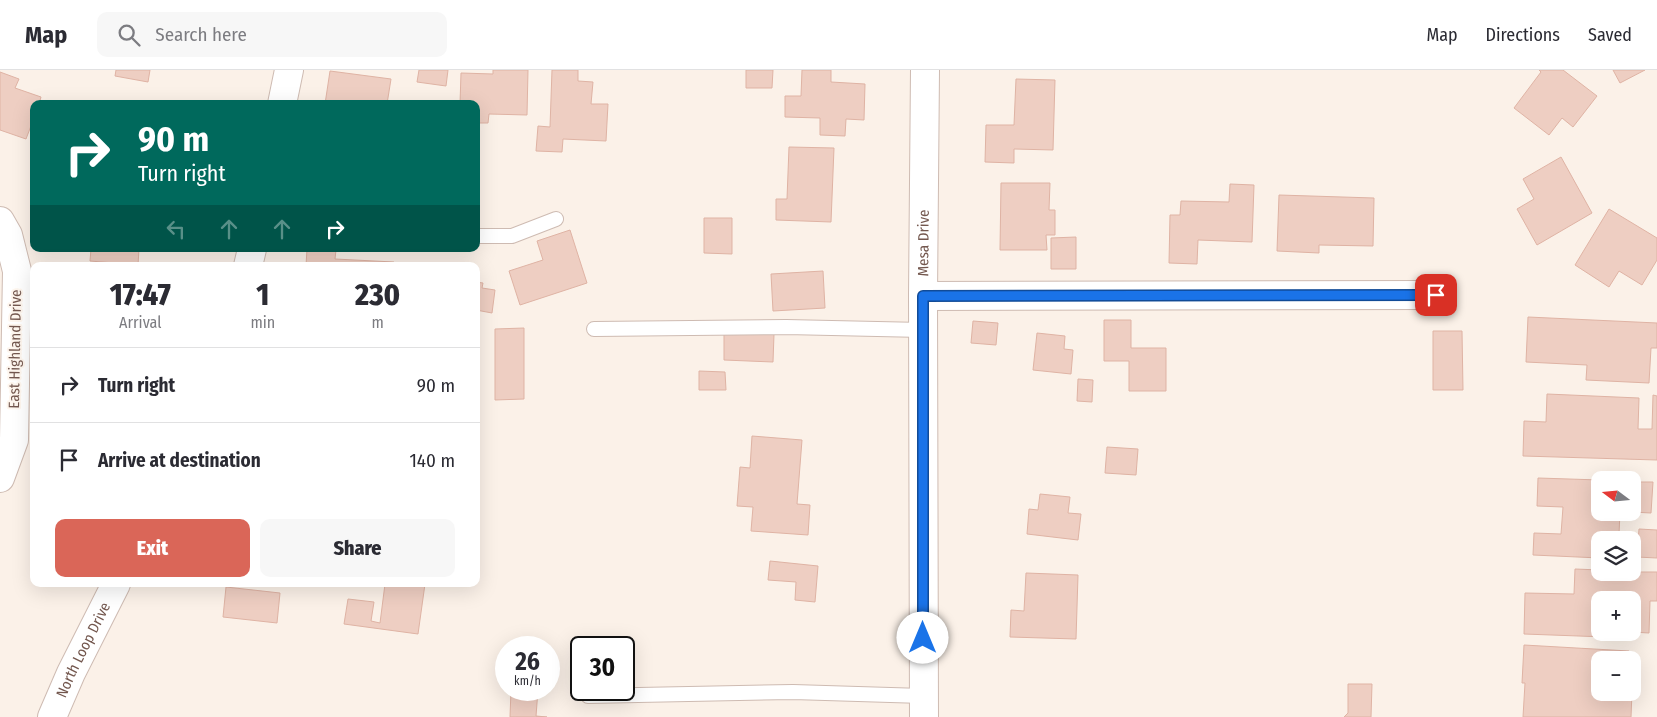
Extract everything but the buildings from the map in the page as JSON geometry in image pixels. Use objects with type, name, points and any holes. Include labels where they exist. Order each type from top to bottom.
[{"type":"street","points":[[283,100],[289,70]]},
{"type":"street","name":"Mesa Drive","points":[[923,707],[925,70]]},
{"type":"street","name":"East Highland Drive","points":[[0,221],[8,235],[17,271],[14,440],[0,478]]},
{"type":"street","points":[[923,296],[1436,295]]},
{"type":"street","name":"North Loop Drive","points":[[52,717],[71,673],[114,587]]},
{"type":"lane","points":[[480,236],[512,236],[556,219]]},
{"type":"lane","points":[[594,329],[786,327],[923,330]]},
{"type":"lane","points":[[635,695],[794,692],[923,707]]},
{"type":"route","points":[[923,638],[923,296],[1436,295]]}]
